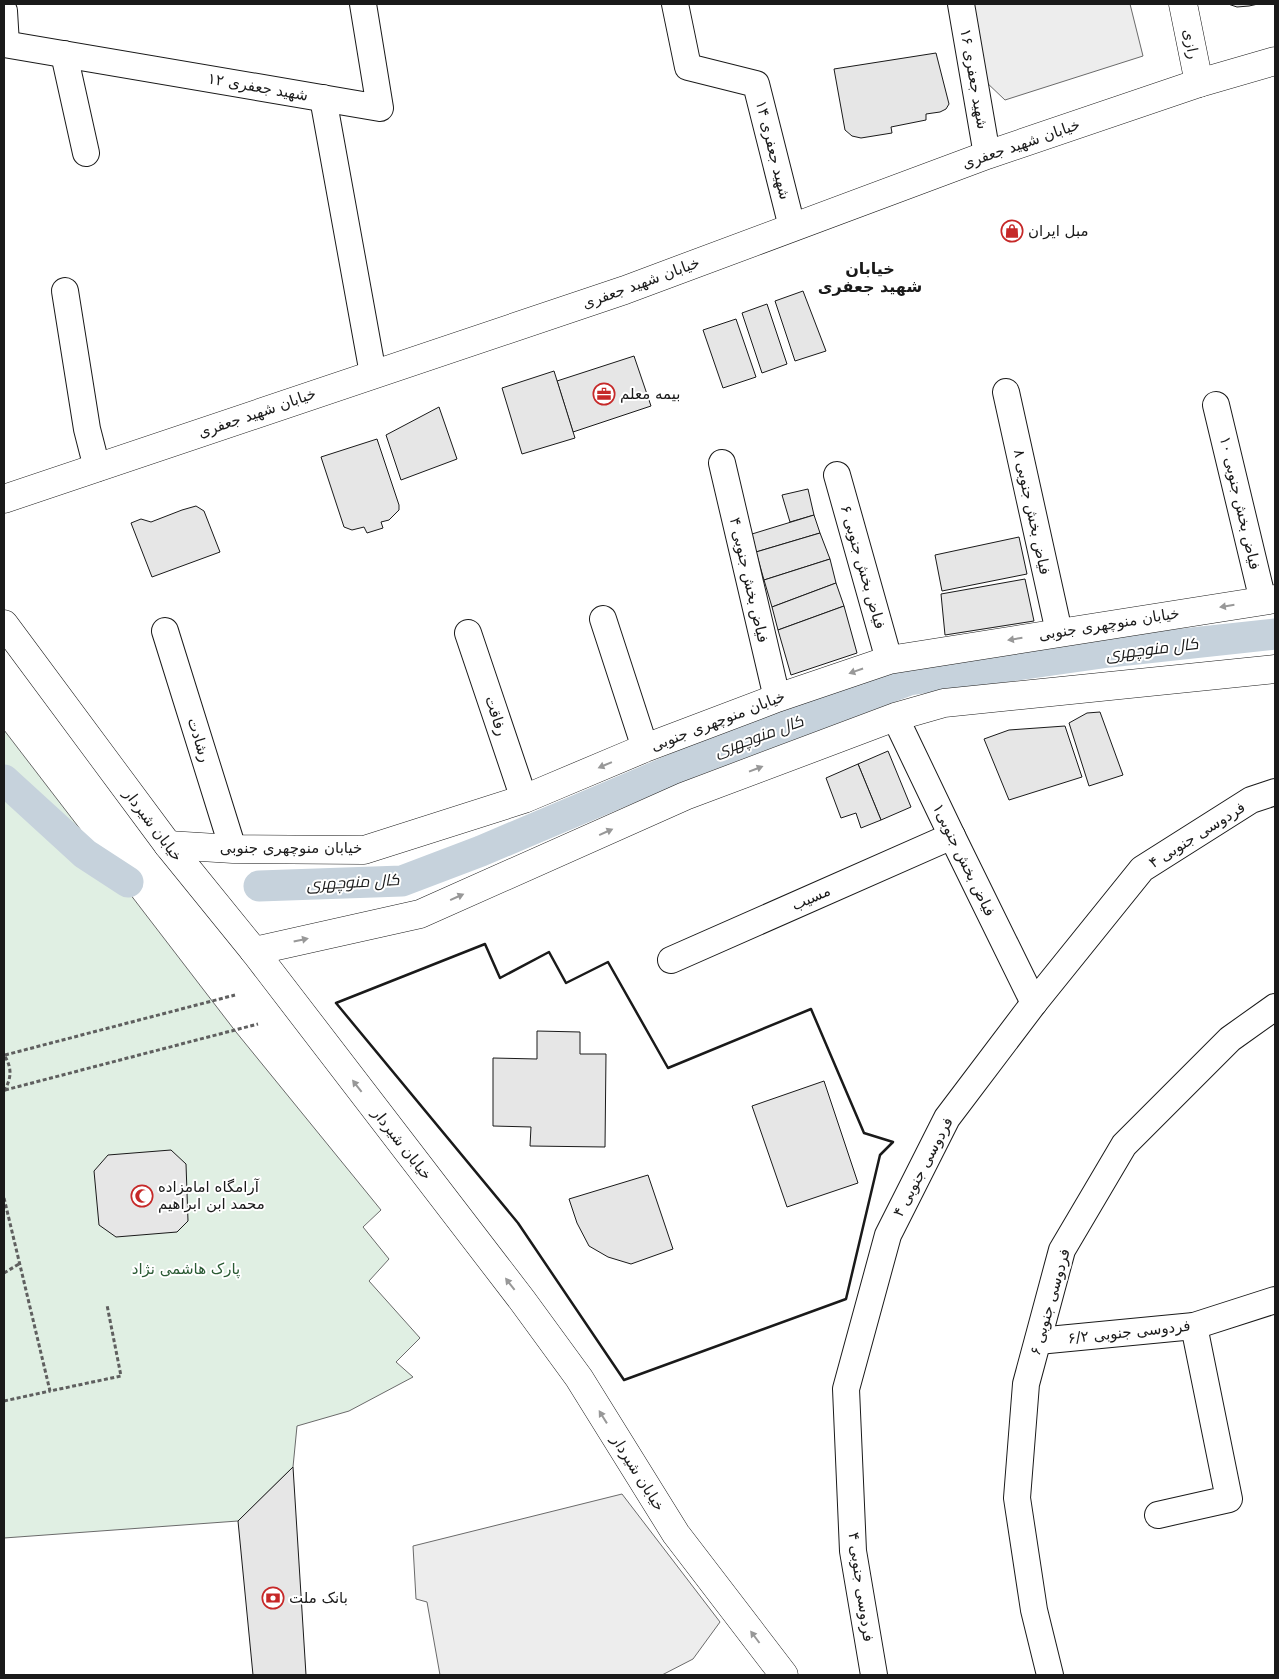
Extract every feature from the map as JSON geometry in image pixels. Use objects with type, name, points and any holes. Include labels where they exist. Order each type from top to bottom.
[{"type":"street","points":[[323,98],[380,108],[363,4]]},
{"type":"street","name":"شهید جعفری ۱۴","points":[[675,4],[688,67],[756,84],[792,227]]},
{"type":"street","name":"شهید جعفری ۱۶","points":[[960,4],[987,155]]},
{"type":"street","name":"رازی","points":[[1183,4],[1199,83]]},
{"type":"street","points":[[4,11],[5,44]]},
{"type":"street","name":"شهید جعفری ۱۲","points":[[5,44],[323,98],[373,374]]},
{"type":"street","points":[[64,54],[86,153]]},
{"type":"street","name":"خیابان شهید جعفری","points":[[4,499],[625,290],[987,155],[1199,83],[1275,61]]},
{"type":"street","points":[[65,291],[87,429],[97,468]]},
{"type":"street","name":"فیاض بخش جنوبی ۸","points":[[1006,392],[1059,632]]},
{"type":"street","name":"فیاض بخش جنوبی ۱۰","points":[[1216,405],[1269,600]]},
{"type":"street","name":"فیاض بخش جنوبی ۴","points":[[722,463],[776,698]]},
{"type":"street","name":"فیاض بخش جنوبی ۶","points":[[837,475],[889,660]]},
{"type":"street","name":"خیابان منوچهری جنوبی","points":[[168,845],[233,849],[364,850],[524,799],[645,748],[776,698],[889,660],[1269,600]]},
{"type":"street","points":[[603,619],[645,748]]},
{"type":"street","name":"خیابان شیردار","points":[[4,624],[168,845],[254,951],[522,1300],[579,1378],[676,1534],[784,1675]]},
{"type":"street","name":"رشادت","points":[[165,631],[233,849]]},
{"type":"street","name":"رفاقت","points":[[468,632],[524,799]]},
{"type":"street","points":[[254,951],[420,914],[685,796],[895,716],[944,703],[1275,669]]},
{"type":"street","name":"فیاض بخش جنوبی۱","points":[[895,716],[1034,1003]]},
{"type":"street","name":"فردوسی جنوبی ۴","points":[[874,1675],[853,1551],[846,1389],[888,1235],[947,1118],[1034,1003],[1142,869],[1251,800],[1275,792]]},
{"type":"street","name":"مسیب","points":[[671,960],[952,836]]},
{"type":"street","name":"فردوسی جنوبی ۶","points":[[1050,1675],[1034,1610],[1017,1498],[1026,1384],[1062,1250],[1124,1146],[1230,1039],[1275,1007]]},
{"type":"street","name":"فردوسی جنوبی ۶/۲","points":[[1038,1340],[1194,1326],[1275,1300]]},
{"type":"street","points":[[1158,1515],[1229,1499],[1194,1326]]},
{"type":"path","points":[[4,1090],[9,1082],[11,1072],[9,1063],[4,1055],[235,994]]},
{"type":"path","points":[[4,1090],[258,1024]]},
{"type":"path","points":[[4,1198],[50,1391]]},
{"type":"path","points":[[4,1273],[19,1264]]},
{"type":"path","points":[[4,1401],[121,1376],[107,1305]]},
{"type":"green space","name":"پارک هاشمی نژاد","points":[[4,730],[236,1032],[381,1210],[363,1227],[389,1259],[369,1281],[420,1338],[396,1362],[413,1377],[349,1411],[297,1426],[293,1467],[238,1521],[4,1538]]},
{"type":"shaded area","points":[[970,4],[1130,4],[1143,56],[1005,100],[984,80]]},
{"type":"shaded area","points":[[622,1494],[720,1622],[693,1659],[662,1675],[440,1675],[427,1602],[416,1599],[413,1546]]},
{"type":"building","points":[[1228,4],[1258,4],[1237,7]]},
{"type":"building","points":[[936,53],[949,104],[946,109],[926,114],[926,120],[891,127],[892,133],[861,138],[852,136],[845,130],[834,69]]},
{"type":"building","points":[[803,291],[826,351],[795,361],[775,301]]},
{"type":"building","points":[[767,304],[787,364],[762,373],[742,313]]},
{"type":"building","points":[[736,319],[756,377],[723,388],[703,330]]},
{"type":"building","name":"بیمه معلم","points":[[634,356],[651,406],[573,432],[557,381]]},
{"type":"building","points":[[554,371],[575,438],[522,454],[502,388]]},
{"type":"building","points":[[439,407],[457,459],[401,480],[386,435]]},
{"type":"building","points":[[377,439],[399,510],[389,520],[381,522],[383,528],[367,533],[364,527],[352,530],[344,527],[321,457]]},
{"type":"building","points":[[808,489],[814,515],[790,522],[782,495]]},
{"type":"building","points":[[196,506],[204,511],[220,552],[152,577],[131,523],[141,519],[151,522]]},
{"type":"building","points":[[814,515],[820,533],[756,552],[752,534]]},
{"type":"building","points":[[820,533],[830,559],[764,580],[756,552]]},
{"type":"building","points":[[1019,537],[1027,574],[942,591],[935,555]]},
{"type":"building","points":[[830,559],[836,583],[772,607],[764,580]]},
{"type":"building","points":[[1025,579],[1034,621],[945,635],[941,594]]},
{"type":"building","points":[[836,583],[844,606],[778,630],[772,607]]},
{"type":"building","points":[[844,606],[857,653],[791,675],[778,630]]},
{"type":"building","points":[[1100,712],[1123,775],[1089,786],[1069,723],[1087,713]]},
{"type":"building","points":[[1065,726],[1082,777],[1009,800],[984,739],[1009,730]]},
{"type":"building","points":[[888,751],[911,807],[881,820],[858,764]]},
{"type":"building","points":[[858,764],[881,820],[861,828],[856,813],[841,818],[826,778]]},
{"type":"building","points":[[537,1031],[580,1032],[580,1054],[606,1054],[605,1147],[530,1146],[531,1127],[493,1126],[493,1058],[537,1059]]},
{"type":"building","points":[[824,1081],[858,1183],[787,1207],[752,1106]]},
{"type":"building","name":"آرامگاه امامزاده محمد ابن ابراهیم","points":[[171,1150],[186,1164],[188,1221],[177,1232],[116,1237],[99,1225],[94,1171],[108,1155]]},
{"type":"building","points":[[648,1175],[673,1249],[631,1264],[608,1257],[589,1246],[577,1223],[569,1199]]},
{"type":"building","name":"بانک ملت","points":[[293,1467],[306,1675],[253,1675],[238,1521]]},
{"type":"waterway","name":"کال منوچهری","points":[[259,886],[402,881],[481,851],[693,761],[909,680],[1109,652],[1275,634]]},
{"type":"waterway","points":[[4,780],[85,854],[128,882]]},
{"type":"wall","points":[[485,944],[500,978],[549,952],[566,983],[608,962],[668,1068],[811,1009],[864,1133],[893,1142],[880,1155],[846,1299],[624,1380],[518,1223],[336,1003],[485,944]]},
{"type":"place","name":"مبل ایران","points":[[1012,231]]},
{"type":"place","name":"بیمه معلم","points":[[604,394]]},
{"type":"place","name":"آرامگاه امامزاده محمد ابن ابراهیم","points":[[142,1196]]},
{"type":"place","name":"بانک ملت","points":[[273,1598]]},
{"type":"district","name":"خیابان شهید جعفری","points":[[870,277]]}]
